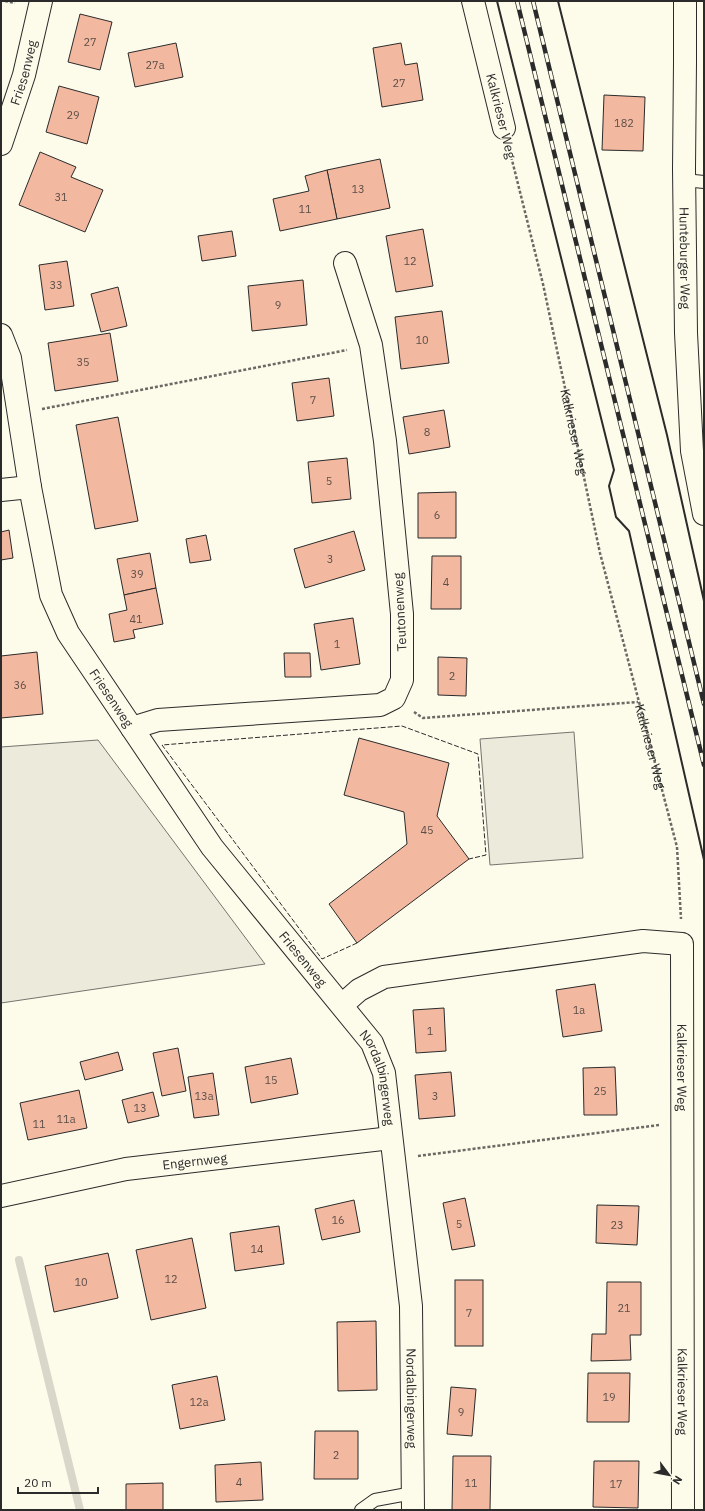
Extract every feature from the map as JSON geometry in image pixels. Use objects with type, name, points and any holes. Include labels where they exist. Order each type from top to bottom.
[{"type":"street","name":"Friesenweg","points":[[1,144],[24,75],[41,1]]},
{"type":"street","name":"Kalkrieser Weg","points":[[473,1],[504,128]]},
{"type":"street","name":"Hunteburger Weg","points":[[685,1],[694,181],[686,332],[704,514]]},
{"type":"street","name":"Teutonenweg","points":[[345,263],[371,345],[385,441],[402,614],[402,680],[394,698]]},
{"type":"street","name":"Friesenweg","points":[[1,335],[10,358],[30,487],[51,595],[68,633],[212,847],[342,1005]]},
{"type":"street","points":[[1,490],[30,487]]},
{"type":"street","points":[[132,728],[158,720],[380,705],[394,698]]},
{"type":"street","points":[[342,1005],[359,990],[384,977],[643,941],[682,944]]},
{"type":"street","name":"Kalkrieser Weg","points":[[682,944],[683,1510]]},
{"type":"street","name":"Nordalbingerweg","points":[[342,1005],[372,1043],[384,1073],[390,1138],[411,1306],[413,1502]]},
{"type":"street","name":"Engernweg","points":[[1,1196],[126,1169],[390,1138]]},
{"type":"lane","points":[[361,1510],[375,1500],[413,1502]]},
{"type":"path","name":"Kalkrieser Weg","points":[[504,128],[543,284],[600,553],[677,847],[682,944]]},
{"type":"path","points":[[19,414],[371,345]]},
{"type":"path","points":[[394,698],[423,718],[638,702]]},
{"type":"path","points":[[393,1159],[682,1122]]},
{"type":"shaded area","points":[[574,732],[583,858],[490,865],[480,739]]},
{"type":"shaded area","points":[[98,740],[265,964],[1,1003],[1,747]]},
{"type":"building","points":[[80,14],[112,22],[100,70],[68,62]]},
{"type":"building","points":[[176,43],[183,77],[135,87],[128,53]]},
{"type":"building","points":[[401,43],[405,65],[417,63],[423,100],[382,107],[373,48]]},
{"type":"building","points":[[59,86],[99,97],[87,144],[46,132]]},
{"type":"building","points":[[604,95],[645,97],[643,151],[602,150]]},
{"type":"building","points":[[40,152],[76,167],[71,177],[103,190],[85,232],[19,205]]},
{"type":"building","points":[[380,159],[390,208],[337,219],[327,170]]},
{"type":"building","points":[[327,170],[337,219],[280,231],[273,199],[309,191],[305,176]]},
{"type":"building","points":[[423,229],[433,286],[396,292],[386,236]]},
{"type":"building","points":[[232,231],[236,256],[202,261],[198,236]]},
{"type":"building","points":[[67,261],[74,306],[45,310],[39,265]]},
{"type":"building","points":[[303,280],[307,325],[252,331],[248,286]]},
{"type":"building","points":[[118,287],[127,326],[101,332],[91,294]]},
{"type":"building","points":[[442,311],[449,363],[401,369],[395,317]]},
{"type":"building","points":[[110,333],[118,381],[55,391],[48,343]]},
{"type":"building","points":[[329,378],[334,416],[297,421],[292,383]]},
{"type":"building","points":[[444,410],[450,447],[409,454],[403,417]]},
{"type":"building","points":[[118,417],[138,521],[95,529],[76,425]]},
{"type":"building","points":[[347,458],[351,499],[312,503],[308,462]]},
{"type":"building","points":[[456,492],[456,538],[418,538],[418,493]]},
{"type":"building","points":[[9,530],[13,558],[1,560],[1,532]]},
{"type":"building","points":[[354,531],[365,570],[305,588],[294,549]]},
{"type":"building","points":[[206,535],[211,560],[190,563],[186,539]]},
{"type":"building","points":[[150,553],[156,588],[124,595],[117,559]]},
{"type":"building","points":[[432,556],[461,556],[461,609],[431,609]]},
{"type":"building","points":[[156,588],[163,624],[133,630],[135,638],[114,642],[109,614],[127,610],[124,595]]},
{"type":"building","points":[[353,618],[360,664],[321,670],[314,624]]},
{"type":"building","points":[[37,652],[43,714],[1,718],[1,656]]},
{"type":"building","points":[[284,653],[310,653],[311,677],[285,677]]},
{"type":"building","points":[[438,657],[467,658],[466,696],[438,695]]},
{"type":"building","points":[[359,738],[449,763],[437,816],[469,859],[357,943],[329,904],[407,844],[404,812],[344,795]]},
{"type":"building","points":[[595,984],[602,1031],[563,1037],[556,990]]},
{"type":"building","points":[[444,1008],[446,1051],[416,1053],[413,1010]]},
{"type":"building","points":[[178,1048],[186,1091],[162,1096],[153,1053]]},
{"type":"building","points":[[118,1052],[123,1070],[85,1080],[80,1062]]},
{"type":"building","points":[[291,1058],[298,1094],[251,1103],[245,1067]]},
{"type":"building","points":[[615,1067],[617,1115],[584,1115],[583,1068]]},
{"type":"building","points":[[451,1072],[455,1116],[419,1119],[415,1075]]},
{"type":"building","points":[[213,1073],[219,1115],[194,1118],[188,1077]]},
{"type":"building","points":[[79,1090],[87,1128],[28,1140],[20,1103]]},
{"type":"building","points":[[153,1092],[159,1116],[128,1123],[122,1100]]},
{"type":"building","points":[[465,1198],[475,1246],[452,1250],[443,1203]]},
{"type":"building","points":[[354,1200],[360,1232],[322,1240],[315,1209]]},
{"type":"building","points":[[597,1205],[639,1206],[637,1245],[596,1243]]},
{"type":"building","points":[[279,1226],[284,1264],[235,1271],[230,1233]]},
{"type":"building","points":[[192,1238],[206,1308],[151,1320],[136,1250]]},
{"type":"building","points":[[108,1253],[118,1298],[54,1312],[45,1266]]},
{"type":"building","points":[[455,1280],[483,1280],[483,1346],[455,1346]]},
{"type":"building","points":[[607,1282],[641,1282],[641,1335],[630,1335],[631,1360],[591,1361],[592,1334],[606,1334]]},
{"type":"building","points":[[376,1321],[377,1390],[338,1391],[337,1322]]},
{"type":"building","points":[[588,1373],[630,1373],[629,1422],[587,1422]]},
{"type":"building","points":[[217,1376],[225,1420],[180,1429],[172,1385]]},
{"type":"building","points":[[451,1387],[476,1389],[472,1436],[447,1434]]},
{"type":"building","points":[[315,1431],[358,1431],[358,1479],[314,1479]]},
{"type":"building","points":[[453,1456],[491,1456],[490,1510],[452,1510]]},
{"type":"building","points":[[594,1461],[639,1461],[638,1508],[593,1507]]},
{"type":"building","points":[[261,1462],[263,1500],[216,1502],[215,1465]]},
{"type":"building","points":[[163,1483],[163,1510],[126,1510],[126,1484]]},
{"type":"waterway","points":[[19,1260],[80,1510]]},
{"type":"railway","points":[[517,1],[704,765]]},
{"type":"railway","points":[[533,1],[704,704]]},
{"type":"fence","points":[[357,943],[322,959],[162,745],[402,726],[478,754],[486,855],[469,859]]},
{"type":"wall","points":[[497,1],[614,470],[609,486],[616,517],[629,531],[704,860]]},
{"type":"wall","points":[[558,1],[667,435],[704,601]]}]
